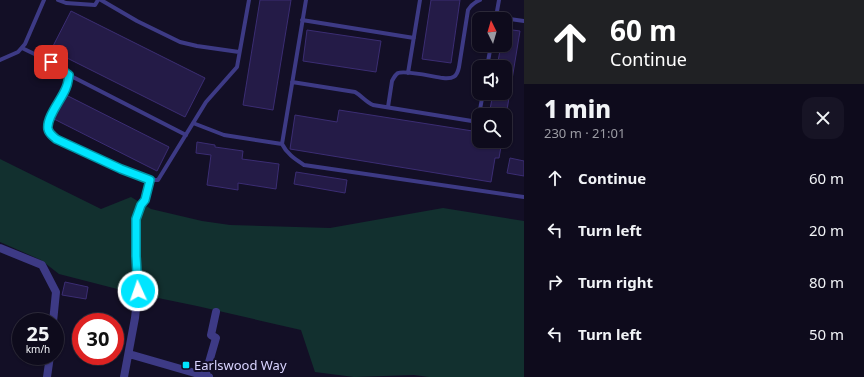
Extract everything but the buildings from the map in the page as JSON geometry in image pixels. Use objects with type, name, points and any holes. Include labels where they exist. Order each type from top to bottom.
[{"type":"street","points":[[124,377],[129,354],[138,291],[136,219],[141,205]]},
{"type":"street","points":[[0,248],[42,265],[56,292],[54,313]]},
{"type":"street","points":[[129,354],[207,376],[216,338],[211,334],[216,312]]},
{"type":"street","points":[[47,377],[49,365]]},
{"type":"lane","points":[[0,60],[18,52],[25,44],[44,0]]},
{"type":"lane","points":[[58,0],[66,3],[95,5],[100,0],[137,21],[180,42],[239,52]]},
{"type":"lane","points":[[69,75],[66,89],[48,122],[50,134],[56,139],[121,169],[150,180],[158,180],[206,102],[237,67],[249,0]]},
{"type":"lane","points":[[306,0],[282,144],[289,154],[304,165],[524,197]]},
{"type":"lane","points":[[408,73],[420,0]]},
{"type":"lane","points":[[388,107],[392,81],[397,74],[408,73],[449,79],[456,76],[459,67],[468,10],[471,5],[480,0]]},
{"type":"lane","points":[[497,12],[499,0]]},
{"type":"lane","points":[[302,20],[414,38]]},
{"type":"lane","points":[[512,20],[524,21]]},
{"type":"lane","points":[[22,48],[51,62],[69,75],[186,135]]},
{"type":"lane","points":[[292,82],[355,92],[373,105],[472,121]]},
{"type":"lane","points":[[193,123],[224,134],[282,144]]},
{"type":"lane","points":[[141,205],[145,200],[150,180]]},
{"type":"green space","points":[[0,159],[101,209],[131,197],[151,209],[202,221],[230,225],[330,228],[443,208],[524,221],[524,377],[429,377],[414,375],[354,377],[315,372],[301,330],[129,292],[59,274],[41,260],[0,242]]},
{"type":"place","name":"Earlswood Way","points":[[186,365]]},
{"type":"route","points":[[51,62],[69,75],[66,89],[48,122],[50,134],[56,139],[121,169],[150,180],[145,200],[141,205],[136,219],[138,291]]}]
